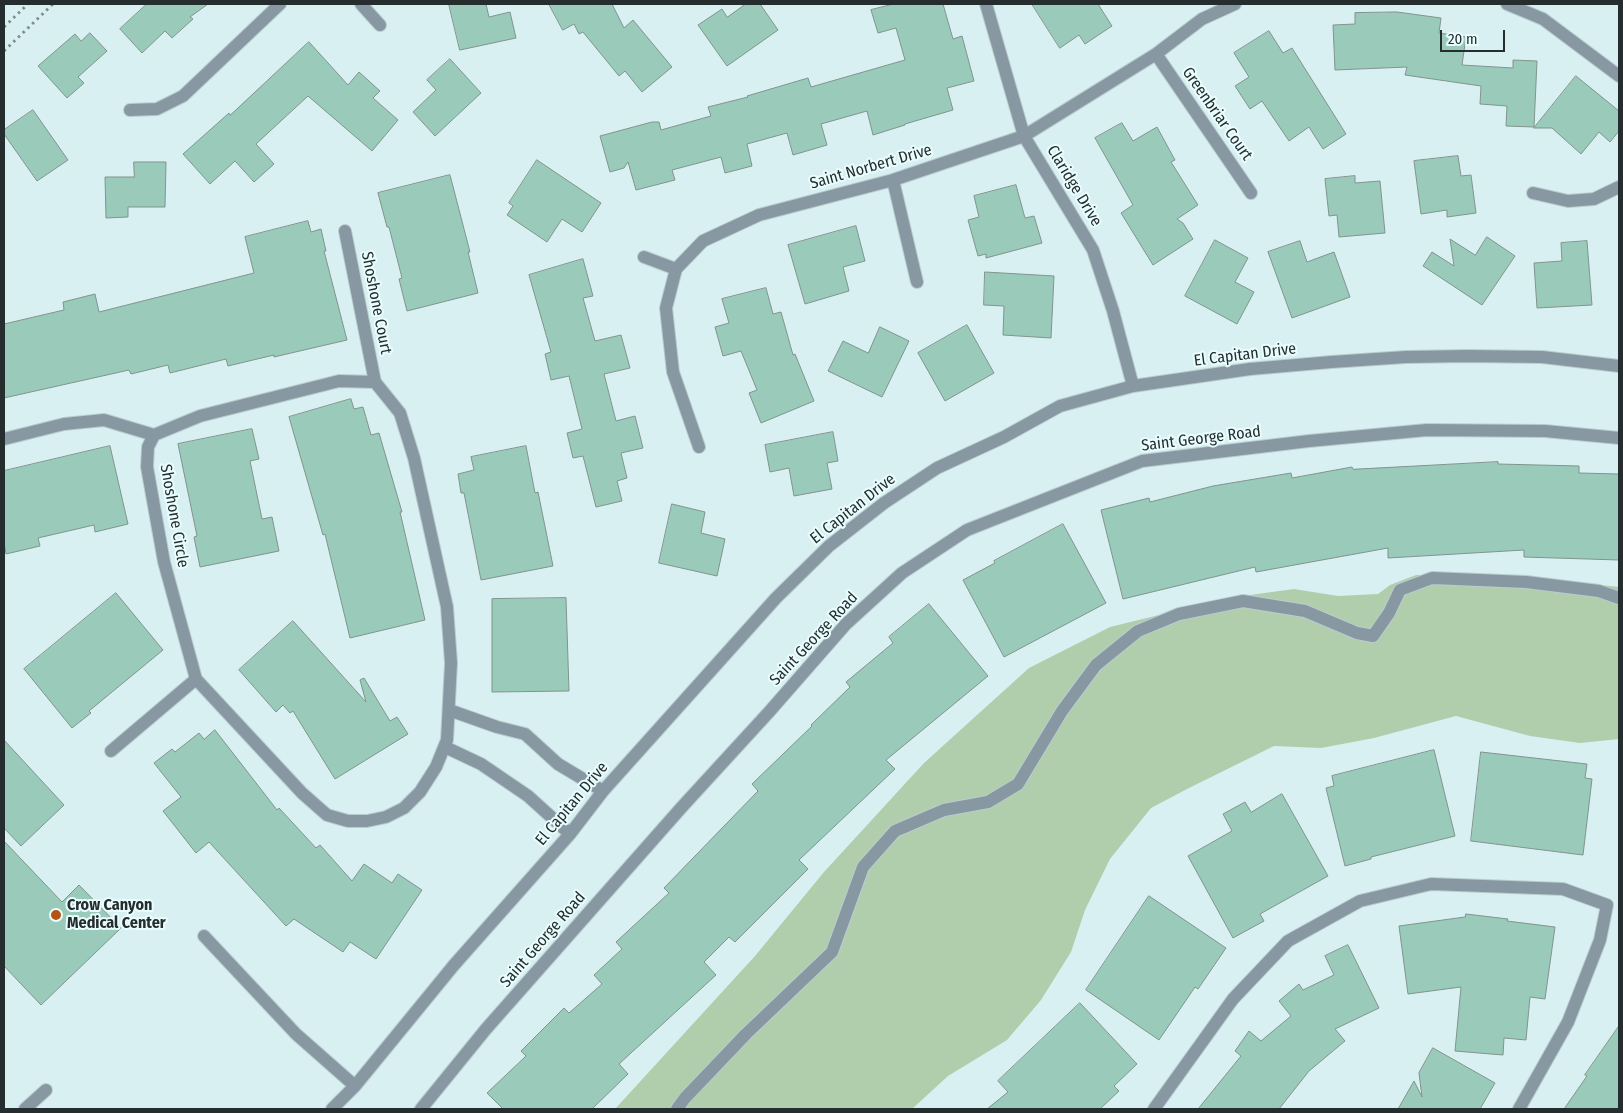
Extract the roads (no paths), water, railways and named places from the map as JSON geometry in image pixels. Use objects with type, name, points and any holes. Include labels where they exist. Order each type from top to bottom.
[{"type":"street","points":[[130,110],[158,109],[183,96],[280,4]]},
{"type":"street","points":[[361,4],[380,25]]},
{"type":"street","name":"Claridge Drive","points":[[986,4],[1024,136],[1093,250],[1113,311],[1133,386]]},
{"type":"street","name":"Saint Norbert Drive","points":[[699,447],[673,372],[666,308],[676,269],[703,241],[759,216],[893,180],[1024,136],[1156,54],[1202,19],[1235,4]]},
{"type":"street","points":[[1507,4],[1543,19],[1619,76]]},
{"type":"street","name":"Greenbriar Court","points":[[1156,54],[1251,193]]},
{"type":"street","points":[[893,180],[917,282]]},
{"type":"street","points":[[1534,193],[1568,201],[1594,199],[1619,187]]},
{"type":"street","name":"Shoshone Court","points":[[345,231],[375,382]]},
{"type":"street","points":[[644,257],[676,269]]},
{"type":"street","name":"El Capitan Drive","points":[[332,1109],[355,1086],[454,965],[570,834],[603,791],[776,598],[829,546],[884,503],[937,468],[1004,437],[1060,406],[1133,386],[1250,369],[1406,357],[1542,358],[1619,366]]},
{"type":"street","points":[[4,439],[64,424],[104,420],[154,435],[200,416],[339,381],[375,382]]},
{"type":"street","name":"Shoshone Circle","points":[[154,435],[148,447],[147,467],[164,562],[196,678],[302,793],[327,815],[341,819],[367,821],[386,817],[404,808],[420,792],[436,767],[448,740],[451,663],[447,607],[414,458],[400,413],[375,382]]},
{"type":"street","name":"Saint George Road","points":[[421,1109],[486,1029],[674,815],[769,712],[846,624],[902,572],[967,530],[1142,461],[1309,441],[1427,430],[1545,430],[1619,438]]},
{"type":"street","points":[[677,1109],[685,1098],[746,1034],[832,952],[863,867],[895,831],[944,810],[988,802],[1018,784],[1062,711],[1096,665],[1138,631],[1179,614],[1243,601],[1305,611],[1357,633],[1373,636],[1389,613],[1400,590],[1432,578],[1526,582],[1599,591],[1619,598]]},
{"type":"street","points":[[111,751],[196,678]]},
{"type":"street","points":[[449,710],[497,728],[525,734],[558,764],[603,791]]},
{"type":"street","points":[[445,747],[480,764],[520,791],[570,834]]},
{"type":"street","points":[[1154,1109],[1233,999],[1288,941],[1360,901],[1431,884],[1563,889],[1608,905],[1600,940],[1568,1022],[1519,1109]]},
{"type":"street","points":[[204,936],[296,1034],[355,1086]]},
{"type":"street","points":[[25,1109],[46,1090]]},
{"type":"place","name":"Crow Canyon Medical Center","points":[[56,915]]}]
